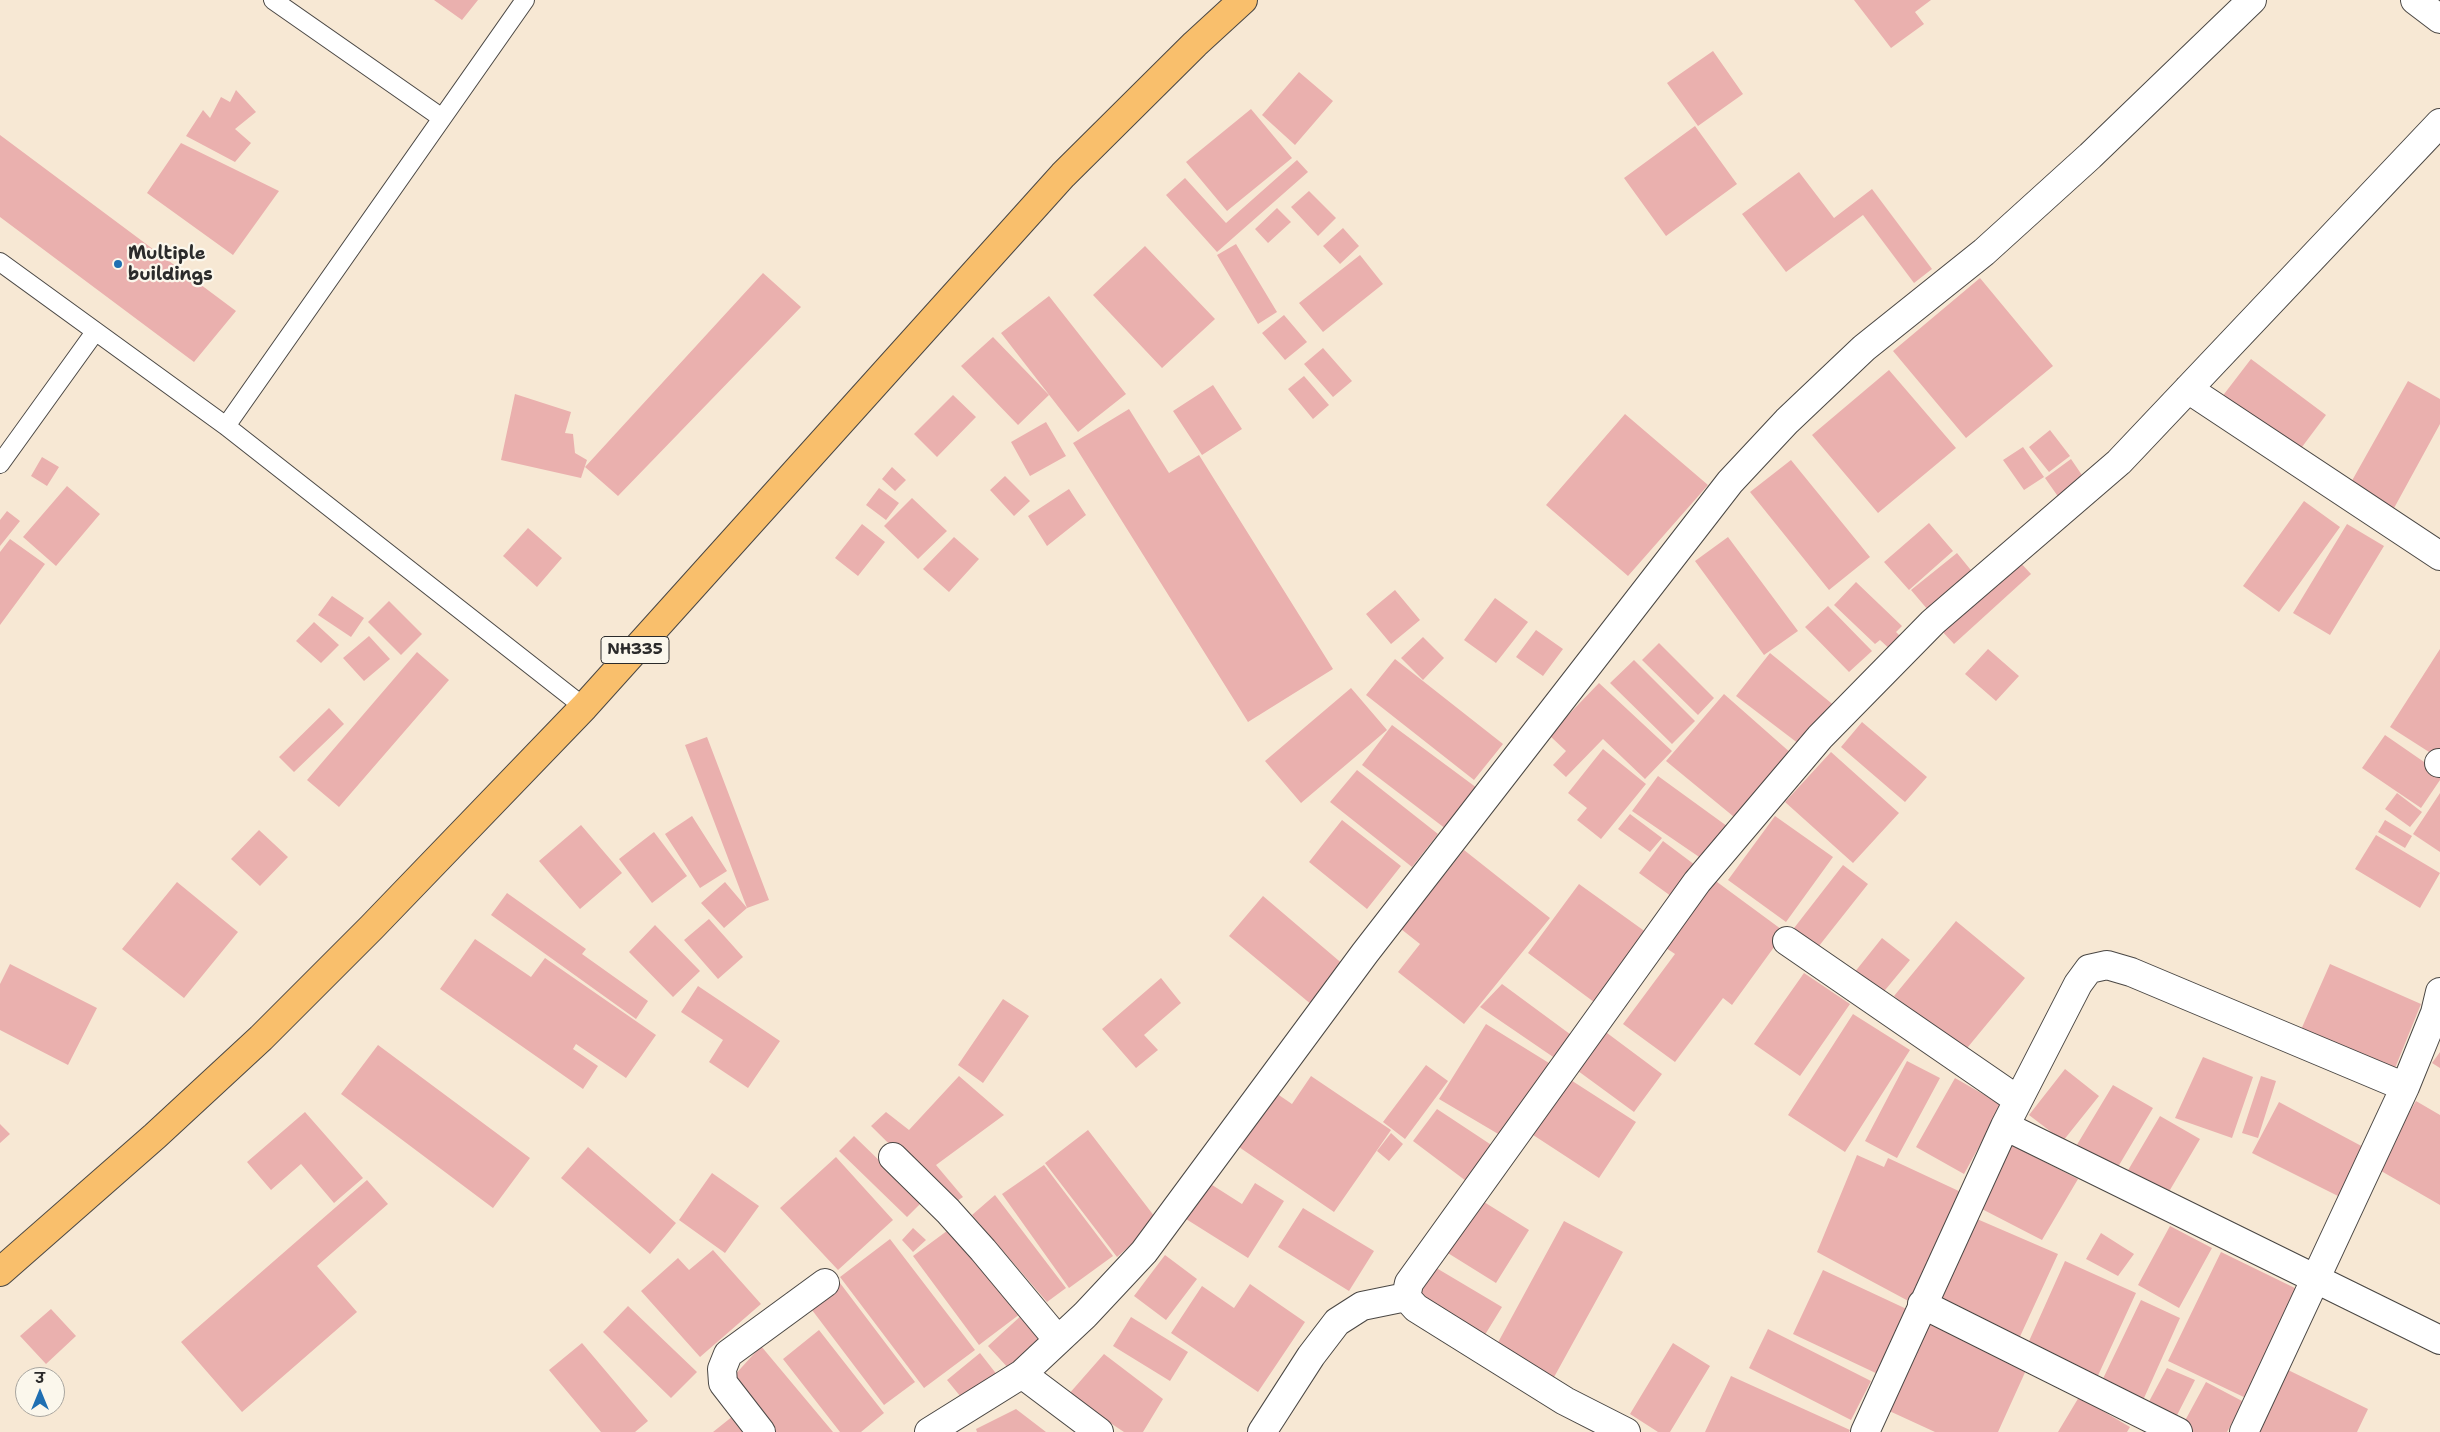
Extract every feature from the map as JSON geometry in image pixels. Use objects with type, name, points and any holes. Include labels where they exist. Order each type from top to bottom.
[{"type":"highway","name":"NH335","points":[[4,1262],[155,1136],[261,1038],[372,927],[584,707],[1063,175],[1195,44],[1243,0]]},
{"type":"street","points":[[929,1432],[1022,1374],[1144,1252],[1364,953],[1730,482],[1787,421],[1864,348],[1984,252],[2090,156],[2252,0]]},
{"type":"street","points":[[2415,0],[2440,19]]},
{"type":"street","points":[[1406,1297],[1409,1282],[1420,1266],[1697,882],[1820,737],[1933,622],[2119,462],[2440,123]]},
{"type":"street","points":[[2188,389],[2440,556]]},
{"type":"street","points":[[1787,941],[2018,1100]]},
{"type":"street","points":[[1865,1432],[2005,1126],[2078,984],[2089,969],[2107,965],[2131,972],[2406,1087]]},
{"type":"street","points":[[2244,1432],[2406,1087],[2440,992]]},
{"type":"street","points":[[2005,1126],[2440,1340]]},
{"type":"street","points":[[893,1157],[983,1250],[1058,1340]]},
{"type":"street","points":[[761,1432],[723,1383],[722,1369],[728,1354],[825,1282]]},
{"type":"street","points":[[1262,1432],[1311,1356],[1337,1322],[1362,1306],[1406,1297]]},
{"type":"street","points":[[1406,1297],[1416,1308],[1565,1401],[1626,1432]]},
{"type":"street","points":[[1922,1304],[2178,1432]]},
{"type":"street","points":[[1022,1374],[1099,1432]]},
{"type":"lane","points":[[273,0],[442,118]]},
{"type":"lane","points":[[226,426],[525,0]]},
{"type":"lane","points":[[0,262],[226,426],[584,707]]},
{"type":"lane","points":[[0,464],[95,332]]},
{"type":"building","points":[[434,0],[478,0],[462,20]]},
{"type":"building","points":[[1854,0],[1931,0],[1915,12],[1924,24],[1891,48]]},
{"type":"building","points":[[1713,51],[1743,94],[1698,126],[1667,83]]},
{"type":"building","points":[[1299,72],[1333,101],[1295,145],[1262,115]]},
{"type":"building","points":[[236,90],[256,112],[235,129],[251,143],[235,162],[186,136],[203,110],[210,118],[221,97],[230,102]]},
{"type":"building","points":[[1251,109],[1292,158],[1227,211],[1186,162]]},
{"type":"building","points":[[1695,126],[1737,184],[1666,236],[1624,178]]},
{"type":"building","name":"Multiple buildings","points":[[0,135],[236,311],[194,362],[0,217]]},
{"type":"building","points":[[181,143],[279,191],[233,255],[147,193]]},
{"type":"building","points":[[1297,160],[1308,172],[1217,252],[1166,195],[1185,178],[1226,223]]},
{"type":"building","points":[[1799,172],[1834,218],[1872,189],[1932,269],[1914,283],[1863,215],[1786,272],[1742,214]]},
{"type":"building","points":[[1309,191],[1336,218],[1318,236],[1291,207]]},
{"type":"building","points":[[1277,208],[1291,222],[1268,243],[1255,229]]},
{"type":"building","points":[[1343,228],[1359,246],[1340,264],[1323,246]]},
{"type":"building","points":[[1236,244],[1277,312],[1258,324],[1217,255]]},
{"type":"building","points":[[1145,246],[1215,319],[1162,368],[1093,295]]},
{"type":"building","points":[[1360,255],[1383,284],[1323,332],[1299,303]]},
{"type":"building","points":[[763,273],[801,307],[618,496],[585,467]]},
{"type":"building","points":[[1980,278],[2053,366],[1966,438],[1893,351]]},
{"type":"building","points":[[1049,296],[1126,394],[1078,432],[1001,333]]},
{"type":"building","points":[[1284,315],[1307,342],[1285,360],[1262,333]]},
{"type":"building","points":[[993,337],[1049,395],[1018,425],[961,366]]},
{"type":"building","points":[[1323,348],[1352,381],[1333,397],[1304,364]]},
{"type":"building","points":[[2251,359],[2326,415],[2293,459],[2218,402]]},
{"type":"building","points":[[1889,370],[1956,448],[1878,513],[1812,435]]},
{"type":"building","points":[[1304,376],[1329,405],[1313,419],[1288,389]]},
{"type":"building","points":[[2408,381],[2440,399],[2440,424],[2393,510],[2349,486]]},
{"type":"building","points":[[1213,385],[1242,429],[1202,455],[1173,411]]},
{"type":"building","points":[[515,394],[571,412],[565,433],[573,434],[575,453],[587,460],[581,478],[501,460]]},
{"type":"building","points":[[953,395],[976,417],[937,457],[914,434]]},
{"type":"building","points":[[1129,409],[1169,473],[1199,455],[1333,669],[1248,722],[1073,443]]},
{"type":"building","points":[[1625,414],[1708,485],[1628,576],[1546,505]]},
{"type":"building","points":[[1046,422],[1066,456],[1030,476],[1011,442]]},
{"type":"building","points":[[2050,430],[2070,456],[2049,472],[2029,447]]},
{"type":"building","points":[[2023,447],[2044,477],[2024,490],[2003,460]]},
{"type":"building","points":[[42,457],[59,467],[47,486],[31,476]]},
{"type":"building","points":[[2071,459],[2088,484],[2064,505],[2045,478]]},
{"type":"building","points":[[1791,460],[1870,557],[1829,590],[1750,492]]},
{"type":"building","points":[[892,467],[906,480],[895,491],[882,479]]},
{"type":"building","points":[[1005,476],[1030,501],[1014,516],[990,490]]},
{"type":"building","points":[[67,486],[100,514],[56,566],[23,537]]},
{"type":"building","points":[[879,488],[899,503],[886,520],[866,505]]},
{"type":"building","points":[[1069,489],[1086,515],[1047,546],[1028,516]]},
{"type":"building","points":[[912,498],[947,531],[918,559],[884,526]]},
{"type":"building","points":[[2304,501],[2340,527],[2279,612],[2243,586]]},
{"type":"building","points":[[7,511],[20,521],[0,546],[0,520]]},
{"type":"building","points":[[1929,523],[1953,551],[1909,590],[1884,562]]},
{"type":"building","points":[[862,524],[885,542],[858,576],[835,558]]},
{"type":"building","points":[[2347,524],[2384,546],[2330,635],[2293,613]]},
{"type":"building","points":[[528,528],[562,558],[537,587],[503,556]]},
{"type":"building","points":[[954,537],[979,559],[949,592],[923,569]]},
{"type":"building","points":[[1728,537],[1798,631],[1764,655],[1695,561]]},
{"type":"building","points":[[10,539],[45,564],[0,625],[0,552]]},
{"type":"building","points":[[1957,553],[1974,574],[1928,610],[1911,590]]},
{"type":"building","points":[[2018,560],[2031,574],[1954,644],[1940,629]]},
{"type":"building","points":[[1856,582],[1902,626],[1896,632],[1904,640],[1893,652],[1880,640],[1875,644],[1834,605]]},
{"type":"building","points":[[1395,590],[1420,620],[1391,644],[1366,614]]},
{"type":"building","points":[[332,596],[364,618],[351,637],[318,615]]},
{"type":"building","points":[[1495,598],[1528,622],[1496,663],[1464,640]]},
{"type":"building","points":[[389,601],[422,634],[401,655],[368,622]]},
{"type":"building","points":[[1828,606],[1872,651],[1849,672],[1805,627]]},
{"type":"building","points":[[314,622],[339,645],[321,663],[296,641]]},
{"type":"building","points":[[1536,630],[1563,649],[1543,676],[1516,657]]},
{"type":"building","points":[[369,636],[390,659],[364,681],[343,658]]},
{"type":"building","points":[[1423,637],[1444,658],[1423,680],[1401,658]]},
{"type":"building","points":[[1659,643],[1714,698],[1698,715],[1642,660]]},
{"type":"building","points":[[1988,649],[2019,676],[1996,701],[1965,674]]},
{"type":"building","points":[[2440,649],[2440,759],[2390,727]]},
{"type":"building","points":[[417,652],[449,680],[339,807],[307,780]]},
{"type":"building","points":[[1770,653],[1836,707],[1799,744],[1736,696]]},
{"type":"building","points":[[1395,659],[1503,744],[1474,780],[1366,695]]},
{"type":"building","points":[[1634,660],[1695,721],[1672,744],[1610,683]]},
{"type":"building","points":[[1599,683],[1672,751],[1645,779],[1603,739],[1566,777],[1553,765],[1566,751],[1549,735]]},
{"type":"building","points":[[1351,688],[1387,730],[1301,803],[1265,761]]},
{"type":"building","points":[[1724,694],[1792,754],[1739,821],[1666,761]]},
{"type":"building","points":[[329,708],[344,724],[294,772],[279,757]]},
{"type":"building","points":[[1862,722],[1927,777],[1905,802],[1841,747]]},
{"type":"building","points":[[1392,725],[1477,788],[1446,829],[1362,765]]},
{"type":"building","points":[[2385,735],[2440,773],[2440,780],[2421,808],[2362,768]]},
{"type":"building","points":[[707,737],[769,900],[747,908],[685,745]]},
{"type":"building","points":[[1603,749],[1646,784],[1601,839],[1577,820],[1587,808],[1568,793]]},
{"type":"building","points":[[1831,752],[1899,813],[1853,863],[1785,802]]},
{"type":"building","points":[[1357,770],[1438,834],[1412,867],[1330,802]]},
{"type":"building","points":[[1658,776],[1731,829],[1705,861],[1632,811]]},
{"type":"building","points":[[2397,793],[2422,812],[2410,827],[2385,809]]},
{"type":"building","points":[[2440,793],[2440,852],[2413,834]]},
{"type":"building","points":[[1630,814],[1662,838],[1650,852],[1618,829]]},
{"type":"building","points":[[692,816],[727,871],[700,888],[665,834]]},
{"type":"building","points":[[1775,816],[1833,857],[1786,922],[1728,880]]},
{"type":"building","points":[[1342,820],[1401,866],[1367,909],[1309,862]]},
{"type":"building","points":[[2385,820],[2412,836],[2405,848],[2378,832]]},
{"type":"building","points":[[581,825],[622,873],[580,909],[539,861]]},
{"type":"building","points":[[259,830],[288,857],[260,886],[231,859]]},
{"type":"building","points":[[654,832],[687,876],[652,903],[619,859]]},
{"type":"building","points":[[2376,835],[2440,873],[2420,908],[2355,869]]},
{"type":"building","points":[[1663,841],[1699,868],[1675,899],[1639,873]]},
{"type":"building","points":[[1464,850],[1550,918],[1464,1024],[1398,972],[1420,944],[1401,929]]},
{"type":"building","points":[[1843,865],[1868,884],[1815,951],[1791,932]]},
{"type":"building","points":[[1713,879],[1785,932],[1732,1005],[1723,998],[1675,1062],[1623,1024],[1675,954],[1663,946]]},
{"type":"building","points":[[177,882],[238,932],[184,998],[122,949]]},
{"type":"building","points":[[725,882],[747,908],[724,928],[701,903]]},
{"type":"building","points":[[1579,884],[1650,935],[1598,1005],[1528,953]]},
{"type":"building","points":[[507,893],[586,949],[582,954],[648,1001],[636,1019],[491,915]]},
{"type":"building","points":[[1263,896],[1345,966],[1312,1005],[1229,936]]},
{"type":"building","points":[[709,919],[743,957],[718,979],[684,940]]},
{"type":"building","points":[[1956,921],[2025,978],[1963,1053],[1894,996]]},
{"type":"building","points":[[655,925],[700,971],[673,997],[629,952]]},
{"type":"building","points":[[1882,938],[1910,960],[1881,995],[1854,973]]},
{"type":"building","points":[[475,939],[531,977],[545,958],[656,1035],[626,1078],[576,1044],[573,1049],[598,1066],[583,1089],[440,989]]},
{"type":"building","points":[[10,964],[97,1008],[68,1065],[0,1030],[0,984]]},
{"type":"building","points":[[2330,964],[2421,1004],[2391,1078],[2296,1041]]},
{"type":"building","points":[[1804,973],[1850,1004],[1800,1076],[1754,1044]]},
{"type":"building","points":[[1161,978],[1181,1003],[1144,1035],[1158,1050],[1136,1068],[1102,1029]]},
{"type":"building","points":[[1502,984],[1578,1040],[1562,1063],[1480,1007]]},
{"type":"building","points":[[698,986],[780,1041],[748,1088],[709,1062],[723,1040],[681,1012]]},
{"type":"building","points":[[1003,999],[1029,1016],[983,1083],[958,1065]]},
{"type":"building","points":[[1853,1014],[1910,1050],[1845,1152],[1788,1115]]},
{"type":"building","points":[[1486,1024],[1557,1068],[1505,1138],[1439,1099]]},
{"type":"building","points":[[1603,1030],[1662,1074],[1634,1112],[1574,1068]]},
{"type":"building","points":[[378,1045],[530,1158],[493,1208],[341,1094]]},
{"type":"building","points":[[2440,1052],[2440,1068],[2432,1063]]},
{"type":"building","points":[[2203,1057],[2253,1077],[2232,1138],[2175,1118]]},
{"type":"building","points":[[1907,1061],[1940,1078],[1897,1158],[1865,1141]]},
{"type":"building","points":[[1426,1065],[1448,1081],[1405,1139],[1383,1122]]},
{"type":"building","points":[[2065,1069],[2099,1096],[2063,1141],[2029,1115]]},
{"type":"building","points":[[1563,1075],[1636,1122],[1599,1178],[1527,1131]]},
{"type":"building","points":[[959,1076],[1004,1115],[936,1165],[963,1197],[951,1205],[871,1126],[886,1112],[909,1130]]},
{"type":"building","points":[[1311,1076],[1391,1130],[1334,1212],[1236,1145],[1273,1091],[1292,1104]]},
{"type":"building","points":[[2261,1076],[2276,1081],[2258,1138],[2242,1133]]},
{"type":"building","points":[[1955,1078],[2002,1105],[1964,1174],[1916,1147]]},
{"type":"building","points":[[2113,1085],[2153,1108],[2115,1172],[2075,1148]]},
{"type":"building","points":[[2416,1101],[2440,1115],[2440,1205],[2376,1168]]},
{"type":"building","points":[[2279,1102],[2367,1149],[2344,1199],[2252,1153]]},
{"type":"building","points":[[1437,1109],[1496,1148],[1470,1184],[1413,1141]]},
{"type":"building","points":[[305,1112],[363,1178],[334,1203],[301,1164],[271,1190],[247,1162]]},
{"type":"building","points":[[2160,1116],[2200,1139],[2167,1195],[2127,1172]]},
{"type":"building","points":[[0,1124],[10,1134],[0,1143]]},
{"type":"building","points":[[1088,1130],[1158,1221],[1117,1257],[1045,1163]]},
{"type":"building","points":[[1391,1133],[1403,1144],[1389,1161],[1377,1151]]},
{"type":"building","points":[[854,1136],[922,1202],[907,1217],[839,1151]]},
{"type":"building","points":[[2006,1142],[2078,1179],[2042,1240],[1978,1207]]},
{"type":"building","points":[[588,1147],[676,1223],[650,1254],[561,1178]]},
{"type":"building","points":[[1857,1155],[1884,1167],[1888,1158],[1963,1193],[1914,1304],[1817,1252]]},
{"type":"building","points":[[836,1157],[893,1220],[838,1270],[780,1208]]},
{"type":"building","points":[[1044,1165],[1113,1256],[1069,1288],[1002,1194]]},
{"type":"building","points":[[712,1173],[759,1206],[725,1253],[679,1220]]},
{"type":"building","points":[[367,1180],[388,1204],[317,1266],[357,1312],[242,1412],[181,1342]]},
{"type":"building","points":[[1209,1183],[1242,1204],[1255,1183],[1284,1201],[1248,1258],[1186,1219]]},
{"type":"building","points":[[995,1195],[1066,1288],[1047,1302],[972,1215]]},
{"type":"building","points":[[1476,1197],[1529,1230],[1496,1283],[1443,1250]]},
{"type":"building","points":[[1303,1208],[1374,1251],[1349,1291],[1278,1247]]},
{"type":"building","points":[[1977,1219],[2058,1254],[2017,1343],[1939,1302]]},
{"type":"building","points":[[1564,1221],[1623,1252],[1553,1379],[1495,1348]]},
{"type":"building","points":[[955,1225],[1020,1314],[979,1345],[913,1256]]},
{"type":"building","points":[[2170,1226],[2212,1248],[2179,1308],[2138,1285]]},
{"type":"building","points":[[913,1228],[926,1240],[913,1252],[902,1240]]},
{"type":"building","points":[[2101,1233],[2134,1254],[2118,1276],[2086,1259]]},
{"type":"building","points":[[890,1239],[975,1350],[924,1388],[840,1277]]},
{"type":"building","points":[[713,1250],[761,1304],[700,1357],[641,1291],[678,1258],[689,1270]]},
{"type":"building","points":[[2221,1252],[2301,1291],[2250,1400],[2168,1361]]},
{"type":"building","points":[[1165,1255],[1197,1279],[1166,1320],[1134,1296]]},
{"type":"building","points":[[2065,1261],[2136,1293],[2095,1382],[2025,1350]]},
{"type":"building","points":[[1433,1266],[1502,1307],[1483,1338],[1414,1297]]},
{"type":"building","points":[[1823,1270],[1913,1312],[1882,1376],[1793,1334]]},
{"type":"building","points":[[840,1283],[915,1382],[884,1405],[809,1306]]},
{"type":"building","points":[[1250,1284],[1305,1322],[1258,1392],[1171,1333],[1202,1286],[1234,1308]]},
{"type":"building","points":[[2141,1300],[2180,1318],[2140,1407],[2098,1389]]},
{"type":"building","points":[[628,1306],[697,1372],[671,1398],[603,1332]]},
{"type":"building","points":[[51,1309],[76,1336],[46,1364],[20,1336]]},
{"type":"building","points":[[1024,1313],[1046,1337],[1010,1370],[988,1346]]},
{"type":"building","points":[[1131,1317],[1188,1352],[1170,1381],[1113,1346]]},
{"type":"building","points":[[1925,1322],[2027,1368],[1998,1432],[1935,1432],[1885,1409]]},
{"type":"building","points":[[1768,1329],[1871,1381],[1851,1420],[1749,1368]]},
{"type":"building","points":[[819,1330],[884,1413],[861,1432],[840,1432],[783,1359]]},
{"type":"building","points":[[582,1343],[648,1421],[635,1432],[601,1432],[549,1370]]},
{"type":"building","points":[[1673,1343],[1710,1366],[1670,1432],[1658,1432],[1630,1414]]},
{"type":"building","points":[[761,1346],[833,1432],[773,1432],[732,1378]]},
{"type":"building","points":[[980,1353],[998,1376],[965,1402],[947,1380]]},
{"type":"building","points":[[1104,1354],[1163,1399],[1143,1432],[1124,1432],[1068,1395]]},
{"type":"building","points":[[2167,1368],[2195,1380],[2173,1423],[2145,1409]]},
{"type":"building","points":[[2286,1369],[2368,1409],[2357,1432],[2255,1432]]},
{"type":"building","points":[[1731,1376],[1850,1430],[1849,1432],[1705,1432]]},
{"type":"building","points":[[2206,1382],[2244,1402],[2227,1432],[2191,1432],[2181,1428]]},
{"type":"building","points":[[2079,1397],[2130,1427],[2127,1432],[2058,1432]]},
{"type":"building","points":[[1016,1409],[1046,1432],[977,1432],[976,1429]]},
{"type":"building","points":[[733,1416],[745,1432],[713,1432]]},
{"type":"place","name":"Multiple buildings","points":[[118,264]]}]
